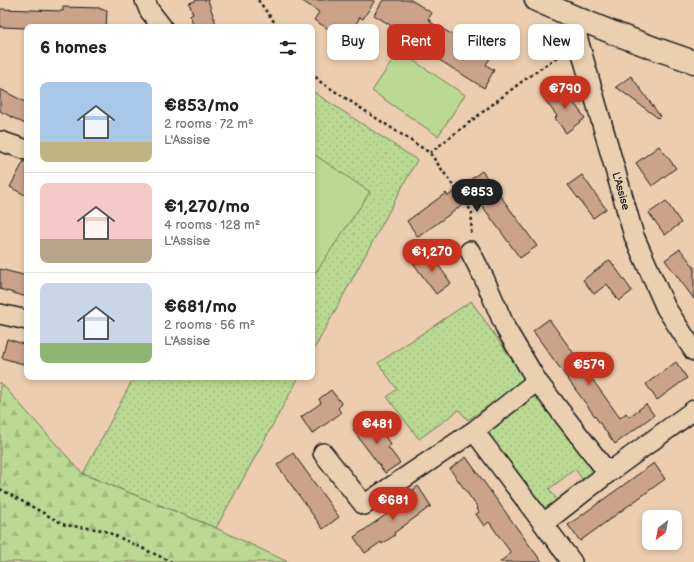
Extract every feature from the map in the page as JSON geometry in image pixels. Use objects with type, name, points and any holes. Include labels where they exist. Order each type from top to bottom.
[{"type":"street","points":[[145,0],[149,10],[160,24]]},
{"type":"street","points":[[536,0],[637,43],[694,62]]},
{"type":"street","name":"L'Assise","points":[[579,24],[580,20]]},
{"type":"street","name":"L'Assise","points":[[584,60],[634,236],[666,308],[694,351]]},
{"type":"street","points":[[0,141],[24,149]]},
{"type":"street","points":[[470,251],[484,278],[506,329],[537,381],[608,473]]},
{"type":"street","points":[[0,314],[24,319]]},
{"type":"street","points":[[323,452],[364,505],[474,431],[537,381]]},
{"type":"street","points":[[544,523],[608,473],[694,410]]},
{"type":"street","points":[[474,431],[572,562]]},
{"type":"path","points":[[258,0],[276,24]]},
{"type":"path","points":[[430,153],[520,83],[553,60]]},
{"type":"path","points":[[315,75],[319,80],[430,153],[472,212],[470,251]]},
{"type":"path","points":[[0,489],[65,524],[103,530],[172,562]]},
{"type":"green space","points":[[393,60],[412,60],[465,95],[438,136],[372,91]]},
{"type":"green space","points":[[315,93],[417,160],[315,347]]},
{"type":"green space","points":[[315,155],[370,192],[315,274]]},
{"type":"green space","points":[[471,301],[526,380],[468,420],[459,410],[419,439],[387,397],[397,389],[378,363]]},
{"type":"green space","points":[[132,380],[297,380],[216,528],[83,474]]},
{"type":"green space","points":[[0,382],[83,474],[216,528],[288,562],[0,562]]},
{"type":"green space","points":[[538,392],[599,473],[585,483],[575,469],[549,489],[558,501],[544,511],[484,433]]},
{"type":"building","points":[[198,0],[208,0],[216,24],[193,24],[190,15],[193,14],[189,3]]},
{"type":"building","points":[[301,0],[375,0],[363,19],[360,17],[356,24],[327,24],[327,28],[314,20],[319,12]]},
{"type":"building","points":[[383,0],[411,0],[432,13],[428,19],[434,24],[388,24],[374,15]]},
{"type":"building","points":[[63,7],[100,8],[107,10],[106,24],[24,24],[24,28],[0,27],[0,9],[63,11]]},
{"type":"building","points":[[445,30],[453,35],[453,60],[489,60],[486,65],[494,70],[484,88],[439,60],[445,60]]},
{"type":"building","points":[[631,76],[660,116],[658,118],[616,87]]},
{"type":"building","points":[[563,88],[585,118],[566,133],[555,118],[557,116],[545,100]]},
{"type":"building","points":[[0,89],[24,101],[24,123],[0,111]]},
{"type":"building","points":[[659,146],[676,168],[652,186],[636,163]]},
{"type":"building","points":[[24,161],[24,194],[10,187]]},
{"type":"building","points":[[482,171],[537,246],[520,258],[475,196],[418,237],[407,221],[446,193],[448,196]]},
{"type":"building","points":[[582,175],[606,209],[593,218],[568,185]]},
{"type":"building","points":[[666,201],[681,223],[665,235],[649,213]]},
{"type":"building","points":[[680,249],[694,267],[694,299],[665,260]]},
{"type":"building","points":[[429,252],[451,283],[436,294],[413,263]]},
{"type":"building","points":[[610,260],[632,291],[619,301],[607,284],[594,294],[583,280]]},
{"type":"building","points":[[0,269],[24,275],[24,296],[0,289]]},
{"type":"building","points":[[549,319],[620,418],[626,413],[629,417],[646,404],[654,415],[615,444],[533,331]]},
{"type":"building","points":[[7,339],[24,344],[24,364],[2,358]]},
{"type":"building","points":[[676,362],[687,378],[657,400],[646,384]]},
{"type":"building","points":[[331,390],[342,404],[338,408],[341,413],[312,434],[301,417],[321,403],[319,399]]},
{"type":"building","points":[[368,418],[379,434],[382,432],[391,445],[388,447],[400,463],[385,473],[353,430]]},
{"type":"building","points":[[293,453],[339,517],[323,529],[277,465]]},
{"type":"building","points":[[466,457],[542,562],[500,562],[511,553],[489,522],[484,526],[476,514],[479,512],[477,509],[478,508],[450,469]]},
{"type":"building","points":[[654,463],[665,479],[580,541],[568,525]]},
{"type":"building","points":[[418,486],[431,506],[394,533],[395,535],[382,544],[381,542],[365,553],[354,537],[407,500],[405,496]]}]
